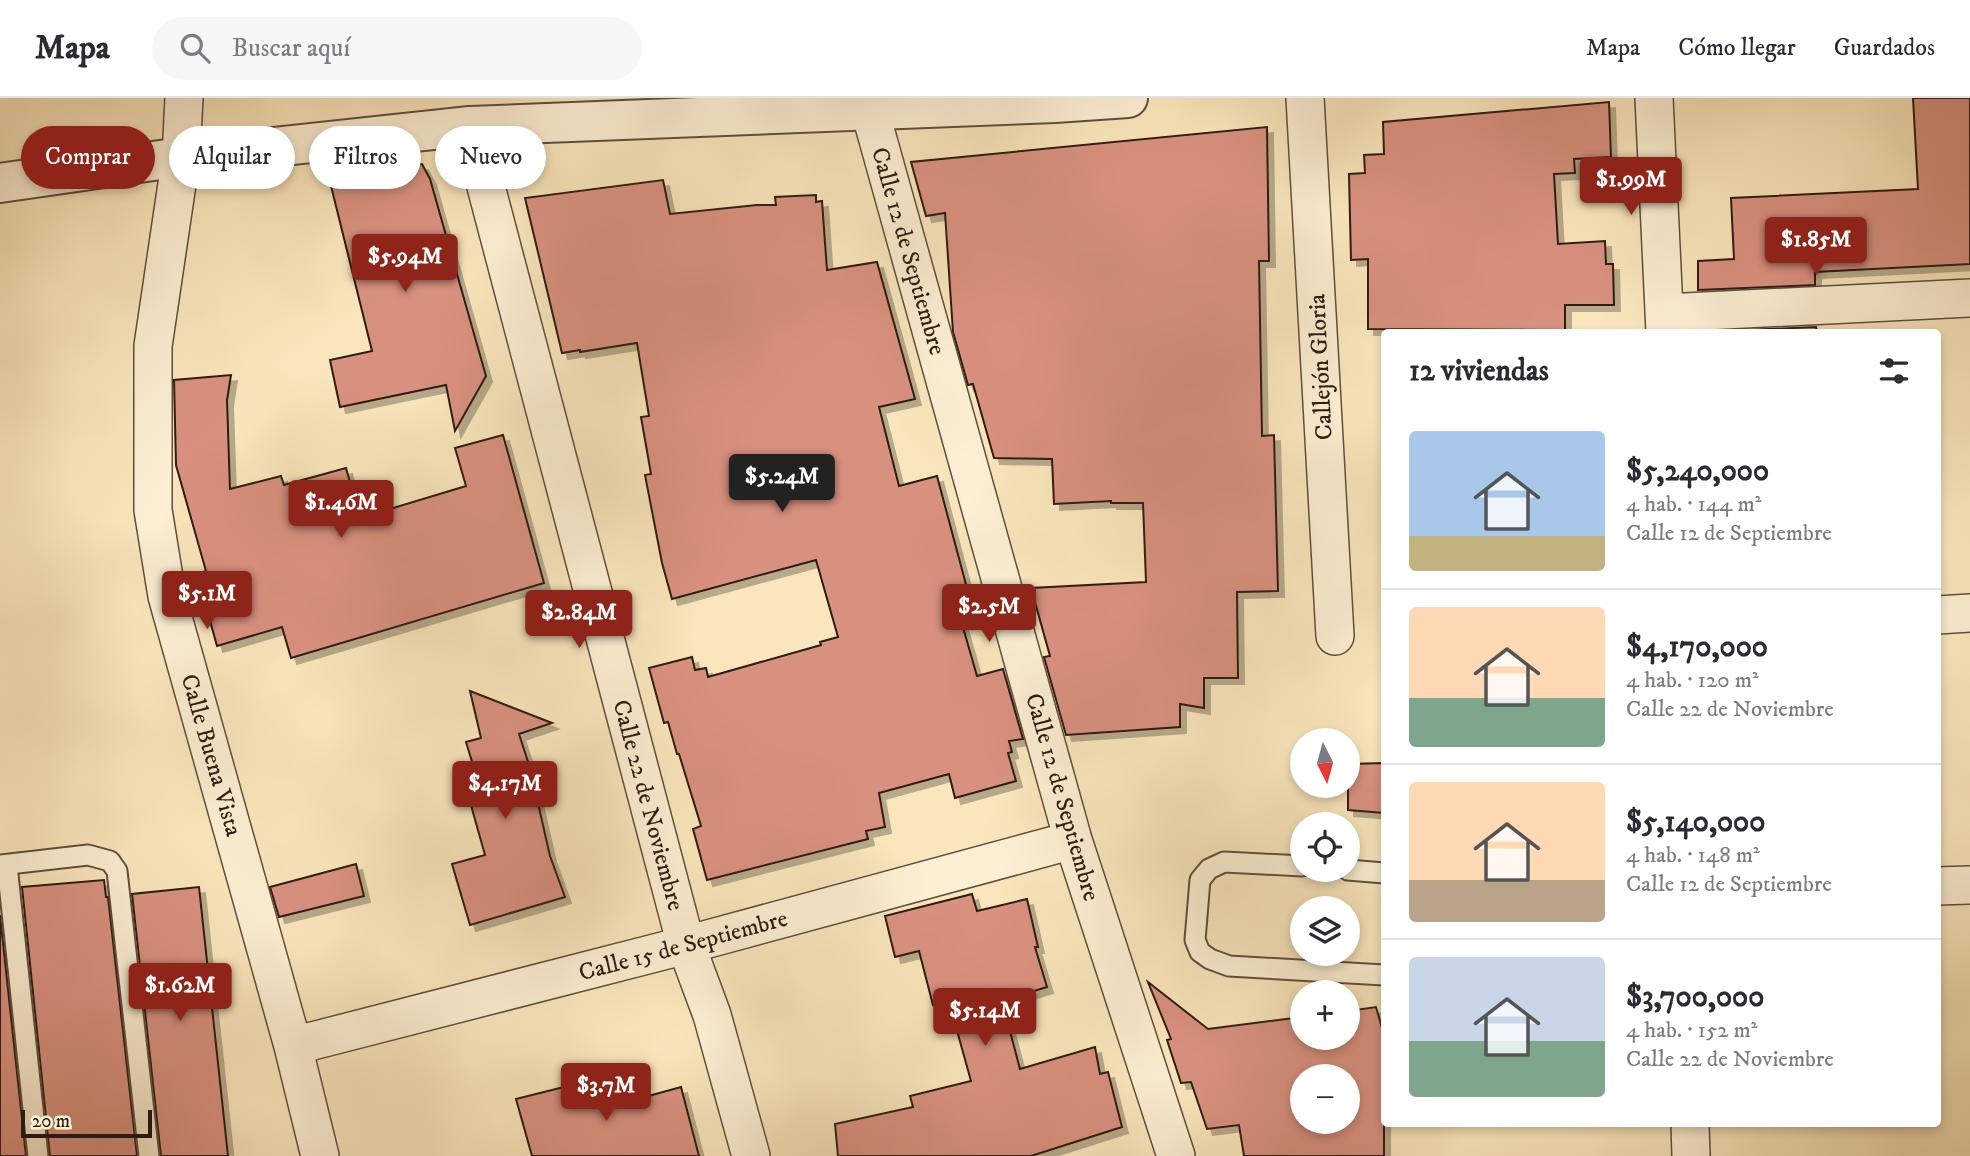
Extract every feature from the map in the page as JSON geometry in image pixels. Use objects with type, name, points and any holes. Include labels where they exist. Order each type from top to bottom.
[{"type":"street","name":"Calle Buena Vista","points":[[183,126],[184,98]]},
{"type":"street","points":[[470,126],[1128,98]]},
{"type":"street","name":"Callejón Gloria","points":[[1305,98],[1335,636]]},
{"type":"street","points":[[1654,98],[1665,323],[1970,298]]},
{"type":"street","name":"Calle 12 de Septiembre","points":[[870,111],[1073,840],[1176,1156]]},
{"type":"street","points":[[295,145],[435,130]]},
{"type":"street","points":[[0,183],[169,160]]},
{"type":"street","name":"Calle Buena Vista","points":[[176,189],[153,346],[153,510],[167,596],[293,1046],[320,1156]]},
{"type":"street","name":"Calle 22 de Noviembre","points":[[487,189],[686,945],[712,1015],[751,1156]]},
{"type":"street","points":[[1941,615],[1970,613]]},
{"type":"street","name":"Calle 15 de Septiembre","points":[[293,1046],[686,945],[1073,840]]},
{"type":"street","points":[[1941,886],[1970,885]]},
{"type":"street","points":[[1690,1127],[1691,1156]]},
{"type":"lane","points":[[38,1156],[4,865],[88,855],[110,861],[117,872],[149,1156]]},
{"type":"lane","points":[[1290,865],[1224,862],[1209,869],[1200,880],[1195,940],[1200,952],[1229,966],[1381,975]]},
{"type":"lane","points":[[1360,871],[1381,873]]},
{"type":"building","points":[[1913,98],[1970,98],[1970,264],[1815,272],[1815,285],[1698,290],[1698,261],[1734,259],[1731,198],[1918,189]]},
{"type":"building","points":[[1609,102],[1611,157],[1574,159],[1575,173],[1554,174],[1558,244],[1605,241],[1606,264],[1613,264],[1614,305],[1565,305],[1565,329],[1368,329],[1368,259],[1351,260],[1349,174],[1365,173],[1364,155],[1384,154],[1383,122]]},
{"type":"building","points":[[1267,127],[1269,261],[1259,261],[1262,436],[1274,435],[1278,591],[1237,592],[1238,678],[1204,678],[1204,708],[1180,704],[1180,727],[1066,735],[1044,657],[1050,656],[1031,588],[1146,582],[1143,503],[1111,501],[1054,504],[1052,459],[994,458],[973,384],[968,385],[953,332],[945,213],[926,216],[911,162]]},
{"type":"building","points":[[421,164],[430,179],[486,376],[455,431],[446,385],[340,407],[330,360],[372,351],[332,189],[421,189]]},
{"type":"building","points":[[663,180],[670,214],[776,205],[775,197],[816,195],[816,202],[822,201],[827,270],[877,262],[915,399],[879,407],[899,486],[937,476],[968,592],[962,594],[966,608],[958,610],[977,676],[1003,669],[1023,739],[1009,741],[1012,752],[1008,753],[1016,781],[955,798],[949,774],[879,793],[885,827],[866,831],[868,839],[707,880],[693,829],[701,826],[668,722],[664,723],[649,668],[692,657],[695,670],[706,668],[708,677],[821,645],[820,642],[838,637],[816,560],[672,599],[662,563],[645,475],[651,474],[641,417],[649,416],[637,343],[562,353],[525,198]]},
{"type":"building","points":[[1816,327],[1816,329],[1769,329]]},
{"type":"building","points":[[231,375],[227,400],[230,489],[281,476],[284,485],[346,468],[360,518],[466,486],[455,448],[503,435],[544,583],[291,658],[282,627],[217,646],[197,574],[206,571],[176,465],[174,380]]},
{"type":"building","points":[[470,691],[552,723],[519,734],[530,768],[550,856],[565,897],[470,925],[452,864],[485,855],[467,791],[480,788],[466,742],[481,738]]},
{"type":"building","points":[[1381,763],[1381,813],[1348,810],[1348,798],[1360,798],[1360,764]]},
{"type":"building","points":[[356,864],[364,896],[279,917],[270,887]]},
{"type":"building","points":[[104,880],[137,1156],[50,1156],[22,887]]},
{"type":"building","points":[[199,887],[228,1156],[161,1156],[132,894]]},
{"type":"building","points":[[972,894],[977,911],[1027,899],[1038,947],[1035,947],[1047,987],[1002,1001],[1020,1069],[1095,1047],[1100,1074],[1108,1072],[1122,1127],[1031,1156],[838,1156],[835,1124],[913,1107],[910,1096],[971,1081],[949,1002],[933,1005],[919,951],[895,957],[885,916]]},
{"type":"building","points":[[0,915],[26,1156],[0,1156]]},
{"type":"building","points":[[1148,982],[1208,1029],[1290,1019],[1290,1050],[1360,1050],[1360,1009],[1376,1007],[1381,1024],[1381,1127],[1384,1127],[1384,1156],[1244,1156],[1239,1125],[1207,1129],[1191,1082],[1181,1083],[1167,1040],[1171,1039]]},
{"type":"building","points":[[608,1076],[616,1105],[681,1087],[699,1156],[532,1156],[516,1099]]}]
